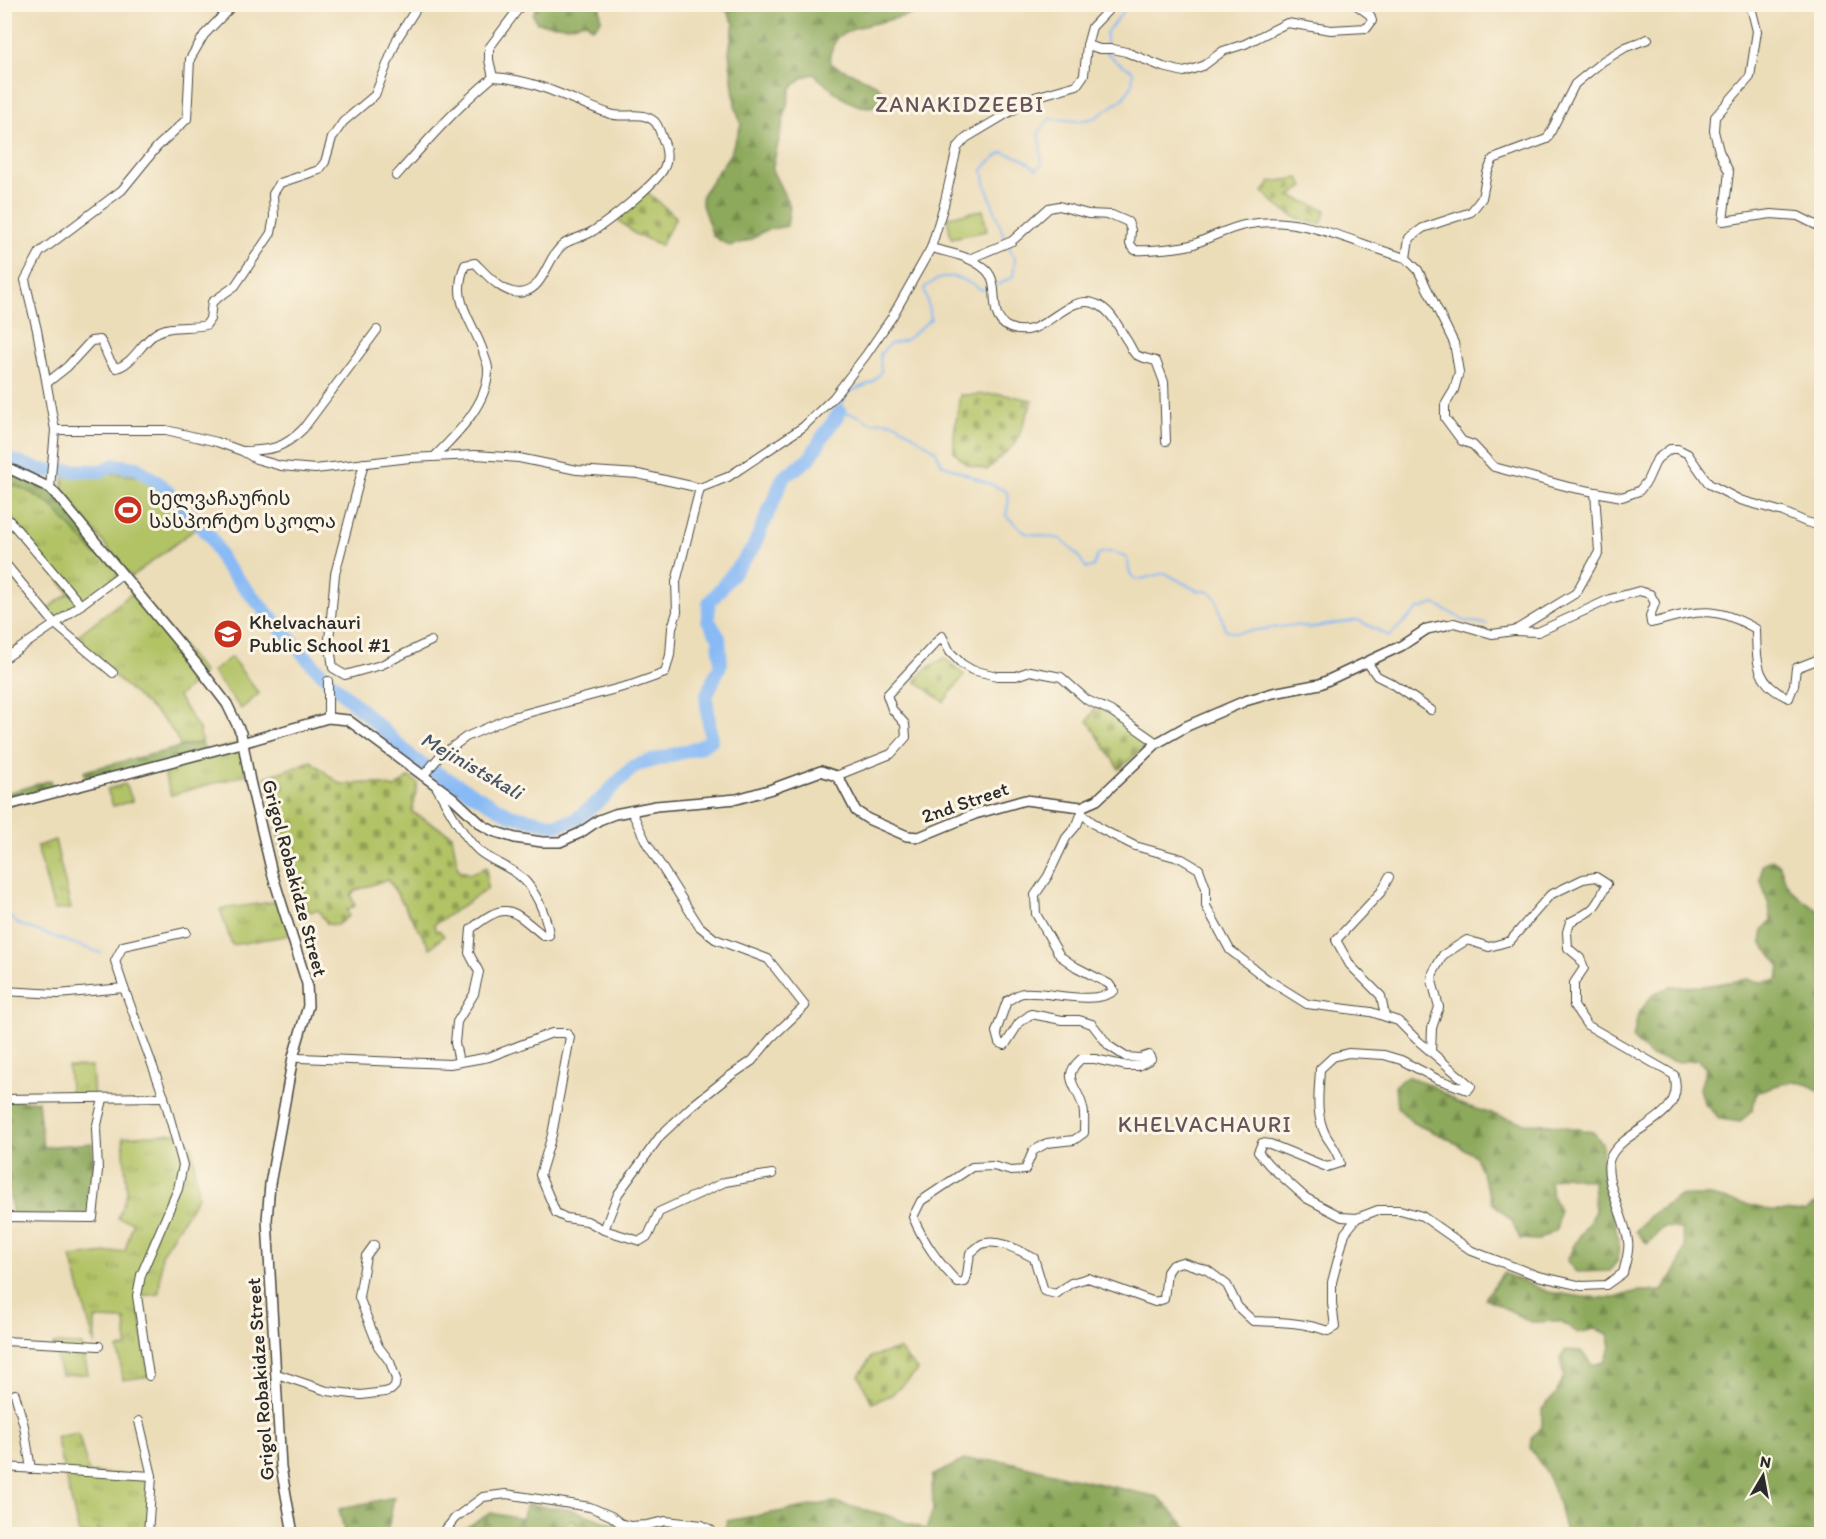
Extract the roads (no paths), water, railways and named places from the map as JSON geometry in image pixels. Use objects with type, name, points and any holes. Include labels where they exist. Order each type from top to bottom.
[{"type":"street","points":[[50,488],[55,430],[48,382],[25,280],[40,252],[122,190],[157,147],[187,120],[190,59],[204,35],[234,4]]},
{"type":"street","points":[[48,382],[67,367],[91,341],[100,340],[105,347],[107,360],[116,368],[123,366],[154,334],[170,327],[194,328],[206,325],[210,319],[212,302],[235,286],[271,233],[274,217],[273,194],[280,183],[319,170],[343,122],[375,94],[397,39],[419,4]]},
{"type":"street","points":[[493,77],[489,48],[522,4]]},
{"type":"street","points":[[55,430],[166,430],[217,442],[256,459],[281,466],[315,469],[476,455],[519,458],[577,470],[639,474],[700,488],[728,477],[803,427],[834,397],[892,317],[931,248],[957,148],[966,138],[1035,97],[1077,85],[1084,75],[1087,45],[1092,27],[1114,4]]},
{"type":"street","points":[[1087,45],[1126,52],[1163,68],[1184,72],[1203,66],[1223,51],[1245,44],[1287,24],[1331,30],[1367,28],[1372,21],[1370,15],[1355,4]]},
{"type":"street","points":[[1747,4],[1752,11],[1757,31],[1750,78],[1715,117],[1714,130],[1719,151],[1729,172],[1723,221],[1771,214],[1798,216],[1821,228]]},
{"type":"street","points":[[1406,258],[1409,238],[1423,228],[1471,212],[1482,198],[1487,173],[1493,159],[1547,139],[1575,84],[1603,61],[1626,47],[1648,39]]},
{"type":"street","points":[[396,176],[439,127],[493,77],[513,78],[570,96],[612,116],[642,115],[655,122],[666,145],[665,166],[653,183],[593,231],[565,244],[555,253],[536,286],[524,293],[513,291],[497,285],[476,263],[465,265],[459,291],[463,307],[479,340],[488,368],[484,391],[465,425],[434,457]]},
{"type":"street","points":[[969,259],[1012,241],[1049,208],[1059,206],[1088,214],[1112,215],[1128,222],[1131,230],[1130,244],[1135,250],[1193,244],[1222,230],[1252,223],[1311,227],[1406,258],[1418,270],[1454,343],[1459,372],[1454,390],[1445,405],[1445,418],[1462,441],[1473,445],[1494,466],[1622,497],[1639,491],[1647,481],[1657,459],[1670,449],[1678,449],[1688,454],[1709,484],[1740,500],[1783,512],[1806,522],[1818,525],[1821,523]]},
{"type":"street","points":[[931,248],[969,259],[988,271],[992,280],[997,315],[1001,322],[1010,328],[1028,331],[1051,321],[1065,309],[1078,303],[1095,303],[1111,315],[1134,354],[1156,361],[1164,382],[1166,441]]},
{"type":"street","points":[[242,451],[273,450],[291,441],[303,429],[376,330]]},
{"type":"street","points":[[364,463],[335,574],[329,640],[333,668],[345,675],[381,664],[431,641]]},
{"type":"street","name":"Grigol Robakidze Street","points":[[4,466],[50,488],[122,574],[235,717],[272,873],[307,984],[308,1006],[293,1057],[270,1184],[267,1220],[281,1467],[293,1534]]},
{"type":"street","points":[[425,773],[466,737],[509,718],[634,684],[665,673],[670,655],[672,628],[677,612],[676,582],[700,488]]},
{"type":"street","points":[[1514,631],[1576,593],[1587,575],[1599,552],[1594,492]]},
{"type":"street","points":[[9,520],[81,605]]},
{"type":"street","points":[[4,562],[55,624],[113,673]]},
{"type":"street","points":[[4,659],[122,574]]},
{"type":"street","points":[[1357,1218],[1345,1233],[1332,1282],[1335,1327],[1328,1331],[1294,1322],[1253,1321],[1238,1307],[1227,1285],[1207,1270],[1182,1262],[1172,1265],[1167,1272],[1164,1299],[1155,1302],[1088,1278],[1071,1284],[1056,1294],[1044,1291],[1034,1258],[1022,1251],[996,1243],[982,1244],[970,1253],[965,1282],[958,1283],[936,1260],[921,1237],[913,1217],[921,1201],[972,1167],[993,1166],[1011,1172],[1025,1170],[1033,1151],[1047,1143],[1074,1140],[1084,1133],[1083,1107],[1070,1078],[1073,1066],[1081,1059],[1138,1066],[1151,1059],[1149,1055],[1140,1058],[1126,1057],[1109,1046],[1092,1024],[1079,1020],[1062,1020],[1030,1014],[1019,1023],[1005,1045],[999,1043],[996,1032],[1007,1001],[1022,993],[1065,997],[1107,996],[1114,991],[1109,984],[1060,956],[1036,914],[1035,895],[1048,876],[1066,838],[1077,825],[1081,811],[1097,800],[1157,743],[1201,719],[1245,700],[1320,684],[1401,646],[1427,629],[1454,623],[1492,634],[1514,631],[1538,632],[1610,599],[1639,591],[1650,594],[1655,603],[1650,616],[1651,623],[1707,611],[1737,618],[1756,629],[1757,663],[1764,681],[1777,693],[1789,698],[1794,685],[1796,668],[1821,658]]},
{"type":"street","points":[[4,806],[328,718],[348,720],[425,773],[482,825],[493,831],[515,838],[560,842],[580,833],[599,820],[615,814],[631,810],[737,799],[821,771],[836,776],[891,754],[906,736],[905,724],[892,709],[887,695],[942,636],[950,652],[972,670],[997,676],[1016,676],[1030,671],[1061,677],[1087,700],[1121,717],[1157,743]]},
{"type":"street","points":[[1366,662],[1377,676],[1431,710]]},
{"type":"street","points":[[328,681],[328,718]]},
{"type":"street","name":"2nd Street","points":[[836,776],[842,782],[856,811],[868,819],[907,836],[919,837],[975,814],[1025,800],[1081,811]]},
{"type":"street","points":[[435,784],[457,822],[478,850],[521,877],[535,896],[549,935],[544,936],[514,912],[503,910],[484,918],[471,929],[469,953],[479,972],[474,994],[457,1022],[456,1043],[459,1062]]},
{"type":"street","points":[[604,1230],[618,1194],[661,1135],[701,1099],[752,1061],[772,1037],[805,1006],[768,959],[716,939],[699,926],[646,842],[631,810]]},
{"type":"street","points":[[1081,811],[1101,829],[1135,846],[1182,859],[1199,868],[1206,888],[1206,906],[1230,950],[1267,979],[1307,1004],[1371,1012],[1398,1021],[1431,1052],[1471,1086],[1468,1090],[1437,1079],[1401,1060],[1384,1055],[1348,1053],[1333,1057],[1320,1069],[1318,1113],[1326,1136],[1338,1152],[1340,1163],[1327,1167],[1270,1144],[1262,1143],[1258,1152],[1306,1198],[1342,1217],[1357,1218],[1378,1210],[1400,1209],[1422,1216],[1472,1251],[1538,1276],[1582,1286],[1606,1285],[1623,1273],[1629,1243],[1608,1173],[1609,1158],[1624,1140],[1659,1119],[1673,1099],[1677,1086],[1674,1075],[1587,1025],[1574,1006],[1575,984],[1584,968],[1580,958],[1568,948],[1567,932],[1570,922],[1590,913],[1596,906],[1607,884],[1596,877],[1583,879],[1550,895],[1510,941],[1489,947],[1467,940],[1443,955],[1433,973],[1432,981],[1438,1007],[1432,1028],[1431,1052]]},
{"type":"street","points":[[1385,1016],[1382,996],[1350,964],[1336,940],[1381,892],[1389,878]]},
{"type":"street","points":[[149,1376],[137,1296],[141,1275],[178,1189],[183,1165],[164,1097],[115,961],[123,946],[186,932]]},
{"type":"street","points":[[4,991],[57,994],[124,988]]},
{"type":"street","points":[[293,1057],[428,1063],[459,1062],[489,1057],[552,1033],[566,1033],[570,1037],[552,1135],[540,1175],[556,1213],[566,1218],[587,1221],[604,1230],[640,1241],[648,1236],[659,1212],[725,1182],[772,1174]]},
{"type":"street","points":[[4,1100],[164,1097]]},
{"type":"street","points":[[4,1217],[93,1218],[98,1170],[96,1129],[103,1099]]},
{"type":"street","points":[[277,1374],[327,1391],[361,1395],[391,1390],[395,1386],[396,1379],[390,1362],[378,1346],[359,1297],[366,1256],[374,1245]]},
{"type":"street","points":[[4,1341],[99,1346]]},
{"type":"street","points":[[15,1394],[24,1426],[31,1469]]},
{"type":"street","points":[[139,1421],[152,1476],[148,1534]]},
{"type":"street","points":[[4,1467],[152,1476]]},
{"type":"street","points":[[454,1534],[444,1531],[455,1518],[483,1497],[506,1494],[590,1507],[630,1526],[666,1521],[702,1525],[711,1530],[712,1534]]},
{"type":"street","points":[[688,1534],[698,1534]]},
{"type":"waterway","points":[[1106,47],[1106,33],[1129,4]]},
{"type":"waterway","points":[[1005,240],[983,170],[988,163],[1003,152],[1021,158],[1037,169],[1042,164],[1039,132],[1049,119],[1078,121],[1095,118],[1123,99],[1132,85],[1133,71],[1117,62],[1106,52]]},
{"type":"waterway","points":[[997,285],[1013,277],[1015,259],[1008,245]]},
{"type":"waterway","points":[[991,287],[982,290],[960,279],[947,277],[940,278],[924,288],[931,319],[906,340],[890,344],[880,354],[881,372],[873,382],[847,393],[840,412],[857,415],[871,423],[884,421],[897,424],[935,450],[942,464],[1006,491],[1009,498],[1006,516],[1026,533],[1061,539],[1078,555],[1086,568],[1093,567],[1098,554],[1113,552],[1127,558],[1130,574],[1137,580],[1165,573],[1196,590],[1209,592],[1216,598],[1225,629],[1235,633],[1295,625],[1310,628],[1358,620],[1389,636],[1417,610],[1435,604],[1465,621],[1487,624]]},
{"type":"waterway","name":"Mejinistskali","points":[[4,458],[41,470],[100,471],[115,465],[137,468],[160,484],[211,537],[224,564],[313,665],[415,760],[510,815],[556,825],[575,820],[600,800],[634,766],[700,747],[711,740],[706,697],[721,663],[719,638],[708,620],[709,603],[753,548],[783,478],[810,458],[840,412]]},
{"type":"waterway","points":[[4,911],[18,924],[101,953]]},
{"type":"place","name":"ხელვაჩაურის სასპორტო სკოლა","points":[[128,510]]},
{"type":"place","name":"Khelvachauri Public School #1","points":[[228,634]]},
{"type":"district","name":"ZANAKIDZEEBI","points":[[960,104]]},
{"type":"district","name":"KHELVACHAURI","points":[[1205,1124]]}]
